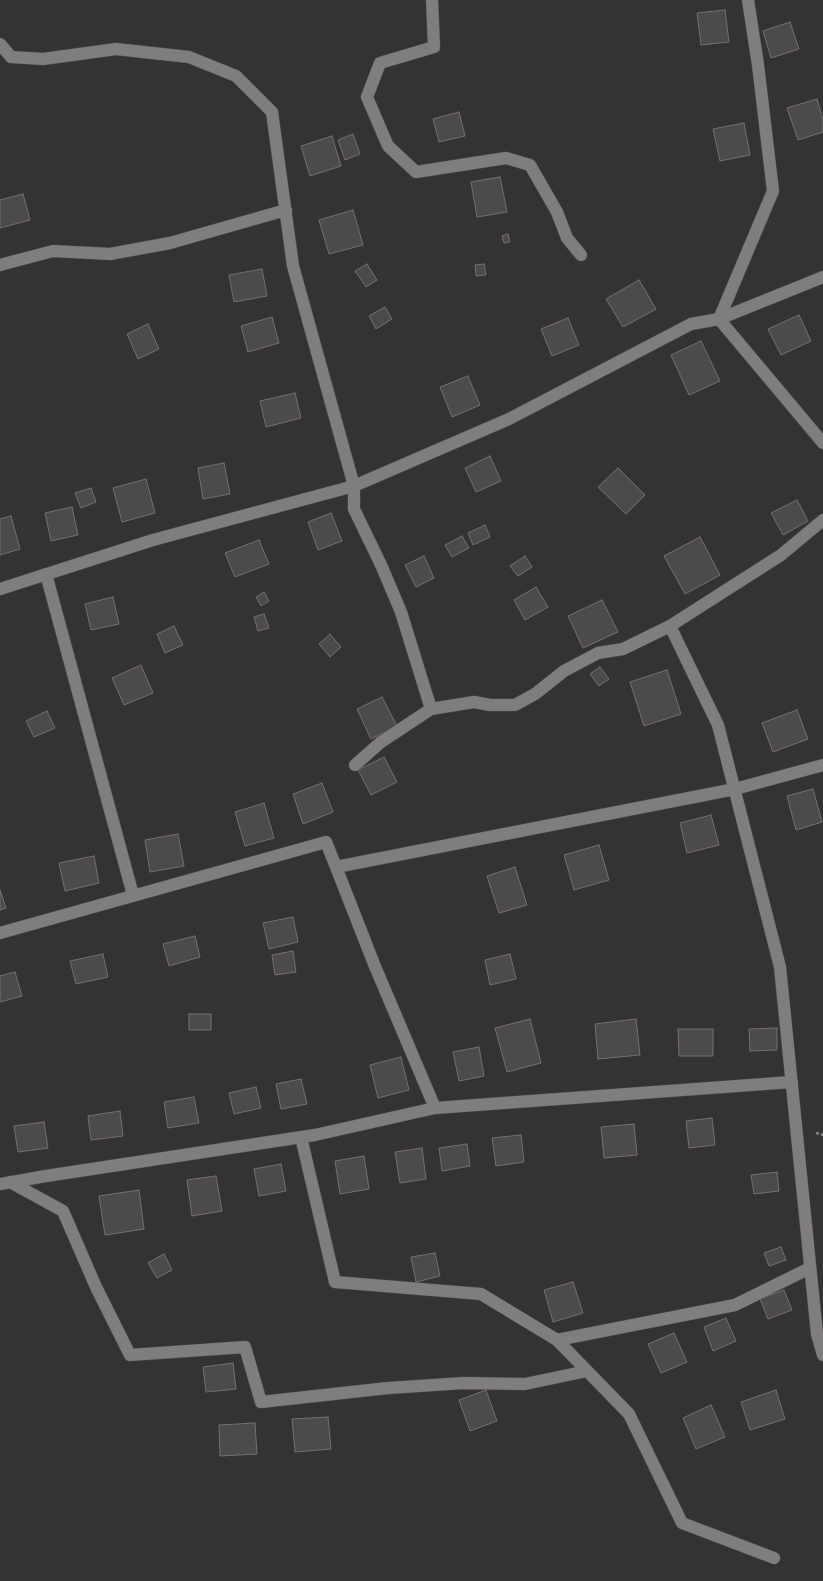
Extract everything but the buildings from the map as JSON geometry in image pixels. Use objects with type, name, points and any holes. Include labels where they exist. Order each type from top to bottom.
[{"type":"street","points":[[432,0],[434,46],[380,63],[366,97],[388,146],[416,172],[506,158],[530,164],[557,212],[567,238],[581,255]]},
{"type":"street","points":[[719,319],[772,191],[758,65],[748,0]]},
{"type":"street","points":[[0,44],[11,58],[43,59],[116,49],[189,58],[236,76],[272,112],[293,266],[354,486],[354,509],[382,567],[401,612],[430,709]]},
{"type":"street","points":[[0,265],[53,252],[110,254],[162,244],[286,210]]},
{"type":"street","points":[[0,589],[153,540],[354,486],[509,419],[691,324],[719,319],[823,277]]},
{"type":"street","points":[[719,319],[823,443]]},
{"type":"street","points":[[355,765],[381,742],[430,709],[474,702],[490,705],[515,705],[535,694],[564,671],[598,653],[623,649],[670,626],[781,555],[823,520]]},
{"type":"street","points":[[46,574],[133,895]]},
{"type":"street","points":[[670,626],[718,725],[780,967],[817,1334],[823,1355]]},
{"type":"street","points":[[336,868],[735,789],[823,765]]},
{"type":"street","points":[[0,933],[326,842],[374,964],[436,1108]]},
{"type":"street","points":[[5,1183],[301,1138],[436,1108],[792,1082]]},
{"type":"street","points":[[301,1138],[335,1282],[480,1294],[557,1340],[629,1414],[682,1522],[774,1558]]},
{"type":"street","points":[[5,1183],[63,1211],[96,1287],[130,1355],[245,1347],[261,1402],[388,1388],[464,1383],[525,1384],[587,1370]]},
{"type":"street","points":[[557,1340],[735,1305],[810,1268]]}]
